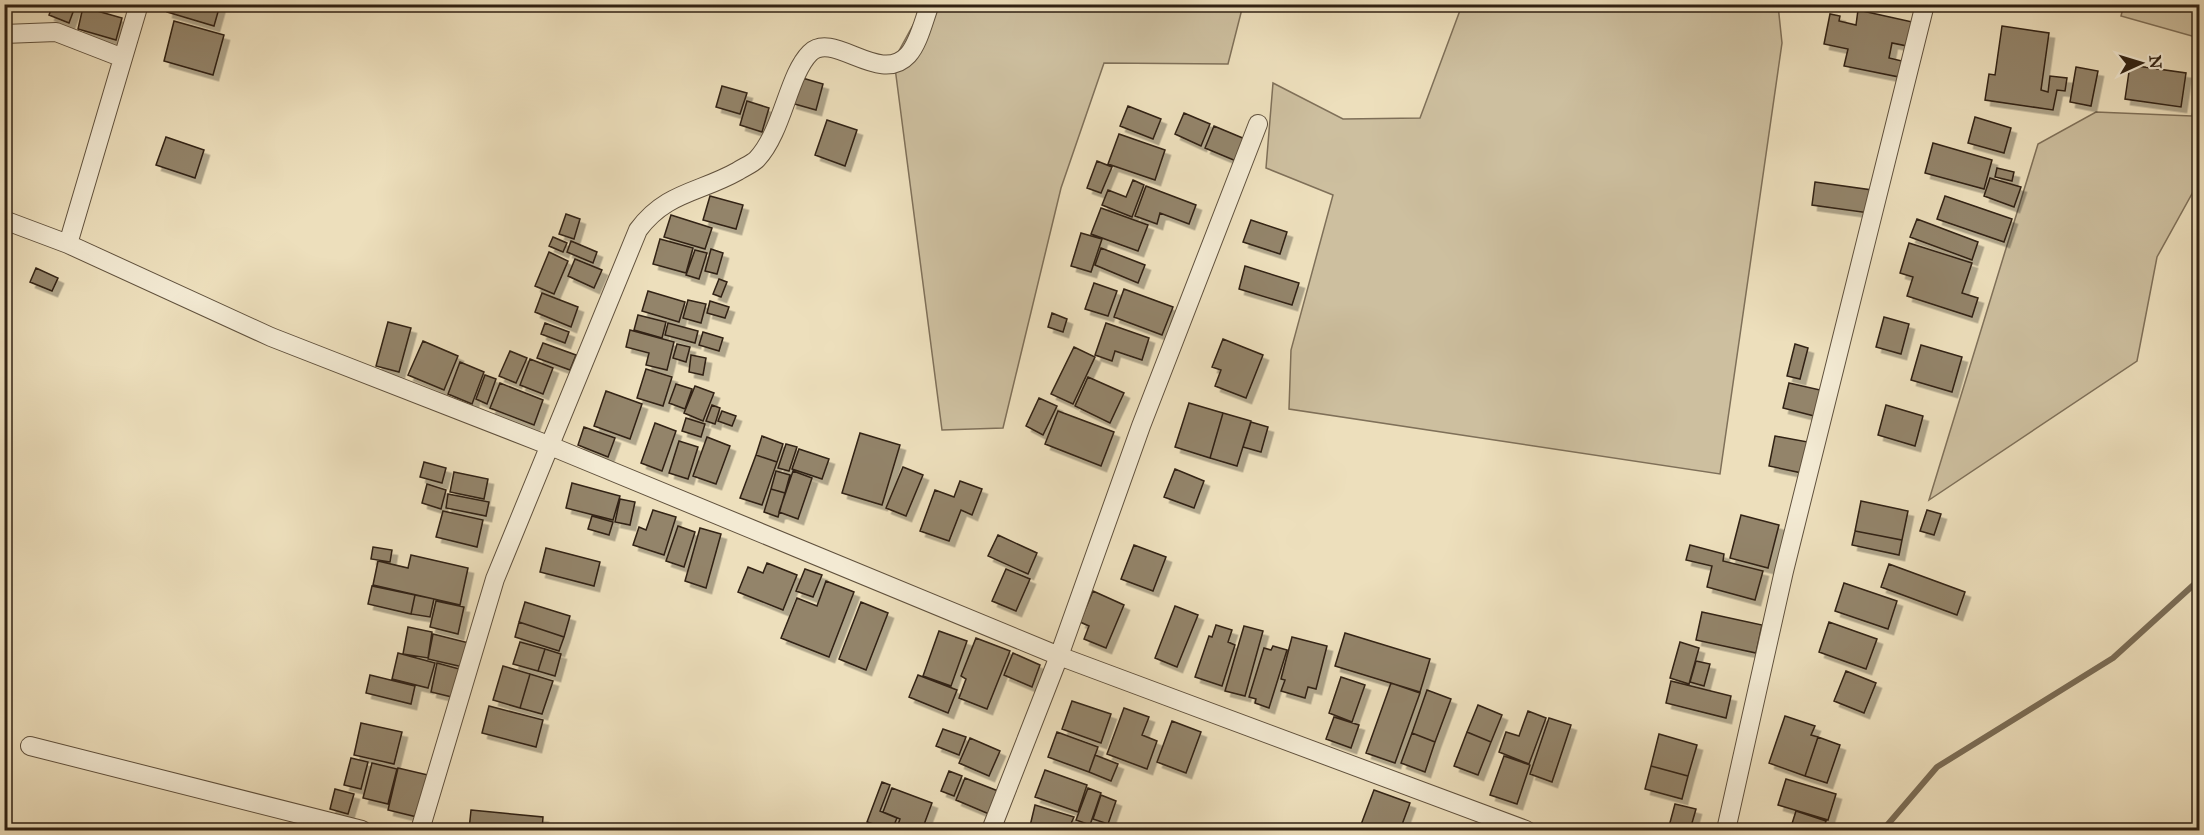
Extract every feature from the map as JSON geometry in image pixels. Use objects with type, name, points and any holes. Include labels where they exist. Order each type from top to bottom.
[{"type":"street","points":[[68,244],[139,4]]},
{"type":"street","points":[[420,831],[495,579],[629,248],[647,218],[660,206],[675,197],[718,183],[756,160],[776,130],[801,66],[811,51],[825,47],[881,65],[896,64],[909,54],[930,4]]},
{"type":"street","points":[[1726,831],[1784,571],[1925,4]]},
{"type":"street","points":[[4,34],[56,32],[123,58]]},
{"type":"street","points":[[991,831],[1059,656],[1141,426],[1258,124]]},
{"type":"street","points":[[4,220],[68,244],[271,337],[548,445],[1059,656],[1526,831]]},
{"type":"street","points":[[30,746],[362,831]]},
{"type":"shaded area","points":[[2124,4],[2199,5],[2199,38],[2121,16]]},
{"type":"shaded area","points":[[924,5],[1243,5],[1228,64],[1104,63],[1061,188],[1003,428],[942,430],[894,60]]},
{"type":"shaded area","points":[[1462,5],[1778,5],[1782,43],[1720,474],[1289,409],[1291,350],[1333,195],[1266,168],[1273,83],[1343,119],[1420,118]]},
{"type":"shaded area","points":[[2199,81],[2199,181],[2157,257],[2137,361],[1929,500],[2038,144],[2096,112],[2192,116]]},
{"type":"building","points":[[53,4],[76,4],[69,23],[49,15]]},
{"type":"building","points":[[169,4],[220,5],[214,26],[167,12]]},
{"type":"building","points":[[83,7],[122,18],[116,40],[78,29]]},
{"type":"building","points":[[1858,10],[1917,23],[1912,47],[1892,43],[1889,58],[1902,61],[1899,77],[1844,66],[1848,49],[1824,44],[1830,14],[1840,16],[1839,21],[1856,25]]},
{"type":"building","points":[[174,21],[224,35],[213,75],[164,61]]},
{"type":"building","points":[[2002,26],[2049,33],[2041,90],[2048,92],[2050,76],[2067,78],[2065,91],[2057,90],[2053,110],[1985,100],[1989,74],[1995,75]]},
{"type":"building","points":[[2130,65],[2186,73],[2181,107],[2125,99]]},
{"type":"building","points":[[2076,67],[2098,71],[2091,106],[2070,102]]},
{"type":"building","points":[[799,77],[823,84],[816,110],[791,103]]},
{"type":"building","points":[[722,86],[747,93],[740,114],[716,107]]},
{"type":"building","points":[[747,101],[769,108],[762,132],[740,125]]},
{"type":"building","points":[[1128,106],[1161,119],[1153,139],[1120,126]]},
{"type":"building","points":[[1184,113],[1210,124],[1201,146],[1175,134]]},
{"type":"building","points":[[1975,117],[2011,128],[2004,153],[1968,143]]},
{"type":"building","points":[[827,120],[857,130],[845,166],[815,155]]},
{"type":"building","points":[[1214,126],[1245,139],[1236,161],[1205,148]]},
{"type":"building","points":[[1119,134],[1165,150],[1155,180],[1108,164]]},
{"type":"building","points":[[166,137],[204,150],[195,178],[156,165]]},
{"type":"building","points":[[1933,143],[1992,160],[1984,189],[1925,173]]},
{"type":"building","points":[[1097,161],[1112,167],[1101,193],[1087,188]]},
{"type":"building","points":[[1997,168],[2014,172],[2012,181],[1995,177]]},
{"type":"building","points":[[1990,178],[2021,187],[2014,207],[1984,196]]},
{"type":"building","points":[[1133,180],[1144,185],[1132,217],[1102,205],[1108,190],[1126,197]]},
{"type":"building","points":[[1815,182],[1872,190],[1869,213],[1812,205]]},
{"type":"building","points":[[1146,186],[1196,205],[1189,224],[1160,213],[1157,224],[1135,216]]},
{"type":"building","points":[[710,196],[743,205],[736,229],[703,220]]},
{"type":"building","points":[[1945,196],[2012,219],[2004,242],[1937,219]]},
{"type":"building","points":[[1101,208],[1148,225],[1138,251],[1091,234]]},
{"type":"building","points":[[566,214],[580,219],[574,239],[559,234]]},
{"type":"building","points":[[671,215],[712,228],[705,249],[664,237]]},
{"type":"building","points":[[1917,219],[1978,242],[1972,260],[1910,237]]},
{"type":"building","points":[[1251,220],[1287,232],[1280,254],[1243,242]]},
{"type":"building","points":[[1081,233],[1102,239],[1091,272],[1071,266]]},
{"type":"building","points":[[553,237],[567,243],[563,252],[549,246]]},
{"type":"building","points":[[660,239],[693,248],[686,273],[653,264]]},
{"type":"building","points":[[571,241],[597,252],[593,263],[567,252]]},
{"type":"building","points":[[1909,243],[1972,263],[1962,293],[1978,298],[1972,317],[1907,296],[1913,277],[1900,273]]},
{"type":"building","points":[[1101,248],[1145,265],[1138,283],[1095,265]]},
{"type":"building","points":[[711,249],[723,253],[717,274],[705,271]]},
{"type":"building","points":[[695,250],[707,253],[699,279],[686,275]]},
{"type":"building","points":[[549,252],[568,261],[554,294],[535,286]]},
{"type":"building","points":[[575,259],[602,270],[594,288],[568,276]]},
{"type":"building","points":[[1245,266],[1299,283],[1292,305],[1239,289]]},
{"type":"building","points":[[36,268],[58,278],[52,291],[30,282]]},
{"type":"building","points":[[719,279],[727,282],[721,297],[713,294]]},
{"type":"building","points":[[1094,283],[1117,291],[1108,316],[1085,309]]},
{"type":"building","points":[[1124,289],[1173,307],[1162,335],[1114,317]]},
{"type":"building","points":[[648,291],[685,302],[679,322],[642,311]]},
{"type":"building","points":[[542,293],[578,307],[571,327],[535,312]]},
{"type":"building","points":[[688,300],[706,304],[701,323],[683,318]]},
{"type":"building","points":[[710,301],[729,307],[725,318],[707,313]]},
{"type":"building","points":[[1052,313],[1067,319],[1063,332],[1048,327]]},
{"type":"building","points":[[638,315],[666,322],[662,338],[634,330]]},
{"type":"building","points":[[1884,317],[1909,324],[1901,354],[1876,347]]},
{"type":"building","points":[[388,322],[411,328],[399,372],[376,366]]},
{"type":"building","points":[[545,323],[569,332],[565,343],[541,334]]},
{"type":"building","points":[[668,323],[698,331],[695,343],[665,335]]},
{"type":"building","points":[[1106,323],[1149,338],[1142,360],[1115,351],[1112,361],[1095,355]]},
{"type":"building","points":[[630,330],[674,342],[667,370],[646,365],[649,353],[626,347]]},
{"type":"building","points":[[703,332],[723,338],[719,351],[699,345]]},
{"type":"building","points":[[1223,339],[1263,355],[1246,398],[1215,386],[1221,370],[1212,367]]},
{"type":"building","points":[[423,341],[458,356],[444,390],[408,375]]},
{"type":"building","points":[[543,343],[576,355],[570,370],[537,358]]},
{"type":"building","points":[[677,344],[690,347],[686,362],[673,358]]},
{"type":"building","points":[[1795,344],[1808,348],[1800,379],[1787,376]]},
{"type":"building","points":[[1921,345],[1962,357],[1952,392],[1911,380]]},
{"type":"building","points":[[1074,347],[1095,357],[1073,404],[1051,394]]},
{"type":"building","points":[[510,351],[527,358],[516,383],[499,376]]},
{"type":"building","points":[[691,355],[706,358],[703,375],[689,372]]},
{"type":"building","points":[[530,359],[553,368],[543,394],[520,385]]},
{"type":"building","points":[[460,362],[484,372],[472,404],[448,394]]},
{"type":"building","points":[[646,369],[672,377],[663,406],[637,398]]},
{"type":"building","points":[[485,375],[496,379],[487,404],[476,399]]},
{"type":"building","points":[[1088,377],[1124,393],[1110,423],[1075,406]]},
{"type":"building","points":[[500,383],[543,400],[534,425],[490,408]]},
{"type":"building","points":[[1789,383],[1829,392],[1822,418],[1783,408]]},
{"type":"building","points":[[676,384],[692,389],[685,409],[669,403]]},
{"type":"building","points":[[695,386],[714,393],[703,421],[684,413]]},
{"type":"building","points":[[606,391],[642,404],[630,439],[594,426]]},
{"type":"building","points":[[1039,398],[1057,406],[1043,435],[1026,426]]},
{"type":"building","points":[[1189,403],[1223,413],[1210,458],[1175,447]]},
{"type":"building","points":[[712,405],[720,408],[715,424],[706,421]]},
{"type":"building","points":[[1886,405],[1923,416],[1915,446],[1878,435]]},
{"type":"building","points":[[722,411],[736,416],[732,426],[718,421]]},
{"type":"building","points":[[1058,411],[1114,432],[1101,466],[1045,444]]},
{"type":"building","points":[[1223,413],[1251,421],[1237,466],[1210,458]]},
{"type":"building","points":[[686,418],[705,424],[701,437],[682,431]]},
{"type":"building","points":[[1251,422],[1268,427],[1261,452],[1243,447]]},
{"type":"building","points":[[655,423],[676,431],[662,471],[641,463]]},
{"type":"building","points":[[584,427],[615,438],[608,457],[578,445]]},
{"type":"building","points":[[860,433],[900,445],[882,505],[842,493]]},
{"type":"building","points":[[762,436],[783,444],[777,462],[756,455]]},
{"type":"building","points":[[1775,436],[1808,442],[1802,473],[1769,466]]},
{"type":"building","points":[[707,437],[730,446],[716,484],[693,476]]},
{"type":"building","points":[[679,441],[698,447],[688,479],[669,473]]},
{"type":"building","points":[[786,444],[797,447],[789,471],[778,468]]},
{"type":"building","points":[[799,449],[829,459],[822,479],[792,469]]},
{"type":"building","points":[[756,455],[777,462],[762,505],[740,498]]},
{"type":"building","points":[[424,462],[446,468],[442,483],[420,477]]},
{"type":"building","points":[[903,467],[923,475],[906,516],[886,508]]},
{"type":"building","points":[[1175,469],[1204,481],[1194,508],[1164,497]]},
{"type":"building","points":[[776,471],[790,475],[785,493],[771,489]]},
{"type":"building","points":[[793,471],[812,478],[798,519],[779,512]]},
{"type":"building","points":[[454,472],[488,479],[484,499],[450,492]]},
{"type":"building","points":[[960,481],[982,489],[972,515],[961,510],[949,541],[920,531],[935,490],[954,497]]},
{"type":"building","points":[[572,483],[620,496],[613,520],[566,508]]},
{"type":"building","points":[[427,484],[446,490],[441,509],[422,503]]},
{"type":"building","points":[[771,489],[785,493],[778,517],[764,512]]},
{"type":"building","points":[[448,494],[489,502],[486,516],[446,508]]},
{"type":"building","points":[[620,499],[635,502],[630,525],[615,522]]},
{"type":"building","points":[[1861,501],[1908,511],[1902,540],[1855,531]]},
{"type":"building","points":[[653,510],[676,517],[664,555],[633,545],[639,527],[646,530]]},
{"type":"building","points":[[1927,510],[1941,514],[1934,535],[1920,531]]},
{"type":"building","points":[[443,511],[483,520],[477,547],[436,537]]},
{"type":"building","points":[[1741,515],[1779,525],[1768,568],[1730,558]]},
{"type":"building","points":[[592,516],[613,522],[609,535],[588,529]]},
{"type":"building","points":[[678,526],[695,532],[684,567],[666,561]]},
{"type":"building","points":[[700,528],[721,534],[706,588],[685,581]]},
{"type":"building","points":[[1855,531],[1902,540],[1899,555],[1852,545]]},
{"type":"building","points":[[998,535],[1037,553],[1028,574],[988,556]]},
{"type":"building","points":[[1134,545],[1166,557],[1153,591],[1121,579]]},
{"type":"building","points":[[1690,545],[1724,554],[1723,561],[1763,571],[1755,600],[1707,587],[1712,566],[1686,560]]},
{"type":"building","points":[[373,547],[392,550],[390,562],[371,559]]},
{"type":"building","points":[[546,548],[600,562],[594,586],[540,572]]},
{"type":"building","points":[[411,555],[468,568],[460,605],[373,585],[378,561],[408,568]]},
{"type":"building","points":[[767,563],[797,575],[783,610],[738,592],[748,567],[763,573]]},
{"type":"building","points":[[1889,564],[1965,592],[1957,615],[1881,587]]},
{"type":"building","points":[[805,569],[822,575],[813,597],[796,591]]},
{"type":"building","points":[[1006,569],[1030,579],[1016,611],[992,601]]},
{"type":"building","points":[[826,581],[854,592],[829,657],[781,638],[797,598],[817,606]]},
{"type":"building","points":[[1844,583],[1897,601],[1888,629],[1835,611]]},
{"type":"building","points":[[372,586],[415,595],[411,614],[368,604]]},
{"type":"building","points":[[1093,591],[1124,605],[1106,648],[1084,639],[1089,626],[1080,622]]},
{"type":"building","points":[[415,595],[434,599],[430,617],[411,614]]},
{"type":"building","points":[[436,601],[464,607],[458,634],[430,627]]},
{"type":"building","points":[[525,602],[570,616],[564,637],[519,622]]},
{"type":"building","points":[[861,602],[888,613],[866,670],[839,659]]},
{"type":"building","points":[[1175,606],[1198,615],[1177,667],[1155,658]]},
{"type":"building","points":[[1702,612],[1762,625],[1756,653],[1696,640]]},
{"type":"building","points":[[519,622],[564,637],[559,651],[515,637]]},
{"type":"building","points":[[1829,622],[1877,639],[1866,669],[1819,652]]},
{"type":"building","points":[[1216,625],[1232,630],[1228,642],[1235,645],[1222,686],[1195,677],[1209,636],[1212,637]]},
{"type":"building","points":[[1244,626],[1263,631],[1245,696],[1225,691]]},
{"type":"building","points":[[408,627],[432,632],[428,658],[403,654]]},
{"type":"building","points":[[939,631],[967,641],[951,686],[923,676]]},
{"type":"building","points":[[1345,633],[1430,659],[1420,692],[1335,666]]},
{"type":"building","points":[[433,634],[469,643],[463,667],[428,659]]},
{"type":"building","points":[[1292,637],[1327,646],[1316,689],[1308,687],[1305,698],[1281,691],[1285,680],[1281,679]]},
{"type":"building","points":[[976,638],[1010,651],[987,709],[959,698],[966,679],[961,676]]},
{"type":"building","points":[[520,642],[545,649],[538,671],[513,664]]},
{"type":"building","points":[[1680,642],[1699,648],[1689,684],[1670,678]]},
{"type":"building","points":[[1273,646],[1287,650],[1269,708],[1255,703],[1256,699],[1249,697],[1264,648],[1271,650]]},
{"type":"building","points":[[545,649],[561,654],[555,676],[538,671]]},
{"type":"building","points":[[398,653],[435,663],[428,688],[392,679]]},
{"type":"building","points":[[1013,653],[1040,665],[1032,687],[1004,675]]},
{"type":"building","points":[[1696,661],[1710,664],[1704,686],[1690,682]]},
{"type":"building","points":[[437,663],[463,670],[456,698],[431,692]]},
{"type":"building","points":[[503,666],[530,674],[520,708],[493,700]]},
{"type":"building","points":[[1846,671],[1876,683],[1864,713],[1834,701]]},
{"type":"building","points":[[530,674],[553,681],[542,714],[520,708]]},
{"type":"building","points":[[370,675],[415,686],[411,704],[366,693]]},
{"type":"building","points":[[918,675],[957,690],[948,713],[909,697]]},
{"type":"building","points":[[1341,677],[1365,685],[1352,722],[1329,713]]},
{"type":"building","points":[[1671,681],[1731,696],[1726,718],[1666,703]]},
{"type":"building","points":[[1391,683],[1420,693],[1395,763],[1366,753]]},
{"type":"building","points":[[1427,690],[1451,699],[1435,742],[1412,733]]},
{"type":"building","points":[[1072,701],[1111,714],[1101,743],[1062,729]]},
{"type":"building","points":[[1478,705],[1502,715],[1491,742],[1467,732]]},
{"type":"building","points":[[489,706],[543,720],[536,747],[482,733]]},
{"type":"building","points":[[1124,708],[1149,717],[1142,735],[1157,741],[1147,769],[1107,754]]},
{"type":"building","points":[[1528,711],[1546,718],[1529,764],[1499,752],[1506,732],[1519,736]]},
{"type":"building","points":[[1785,716],[1815,726],[1811,735],[1818,737],[1805,776],[1769,763]]},
{"type":"building","points":[[1334,717],[1359,725],[1351,748],[1326,739]]},
{"type":"building","points":[[1549,718],[1571,725],[1552,782],[1530,774]]},
{"type":"building","points":[[1172,721],[1201,732],[1186,773],[1157,762]]},
{"type":"building","points":[[361,723],[402,732],[394,764],[354,755]]},
{"type":"building","points":[[943,729],[966,737],[959,755],[936,746]]},
{"type":"building","points":[[1057,732],[1098,747],[1089,772],[1048,757]]},
{"type":"building","points":[[1467,732],[1491,742],[1478,775],[1454,766]]},
{"type":"building","points":[[1412,733],[1435,742],[1425,772],[1401,763]]},
{"type":"building","points":[[1659,734],[1697,745],[1688,776],[1651,766]]},
{"type":"building","points":[[1818,737],[1840,745],[1827,783],[1805,776]]},
{"type":"building","points":[[970,738],[1000,751],[989,776],[959,763]]},
{"type":"building","points":[[1095,755],[1118,764],[1111,781],[1089,772]]},
{"type":"building","points":[[1504,756],[1530,765],[1517,804],[1490,795]]},
{"type":"building","points":[[351,758],[368,762],[361,789],[344,785]]},
{"type":"building","points":[[372,763],[397,769],[388,804],[363,798]]},
{"type":"building","points":[[1651,766],[1688,776],[1682,799],[1645,789]]},
{"type":"building","points":[[398,768],[428,775],[417,817],[388,810]]},
{"type":"building","points":[[1045,770],[1087,785],[1078,812],[1035,797]]},
{"type":"building","points":[[949,771],[962,776],[954,796],[941,791]]},
{"type":"building","points":[[965,778],[998,791],[989,814],[956,800]]},
{"type":"building","points":[[1786,779],[1836,794],[1828,820],[1778,805]]},
{"type":"building","points":[[882,782],[890,785],[880,811],[897,818],[892,830],[867,822]]},
{"type":"building","points":[[892,788],[932,803],[922,830],[896,830],[900,819],[883,812]]},
{"type":"building","points":[[1088,788],[1101,793],[1090,825],[1076,820]]},
{"type":"building","points":[[335,789],[354,794],[348,814],[330,809]]},
{"type":"building","points":[[1374,790],[1410,803],[1400,830],[1359,830]]},
{"type":"building","points":[[1101,795],[1116,801],[1108,824],[1093,819]]},
{"type":"building","points":[[1675,804],[1696,809],[1690,830],[1668,830]]},
{"type":"building","points":[[1035,805],[1074,817],[1068,830],[1044,830],[1030,826]]},
{"type":"building","points":[[471,810],[543,817],[542,830],[469,830]]},
{"type":"building","points":[[1796,811],[1826,821],[1823,830],[1790,830]]},
{"type":"waterway","points":[[1883,830],[1937,767],[2113,658],[2200,579]]}]
